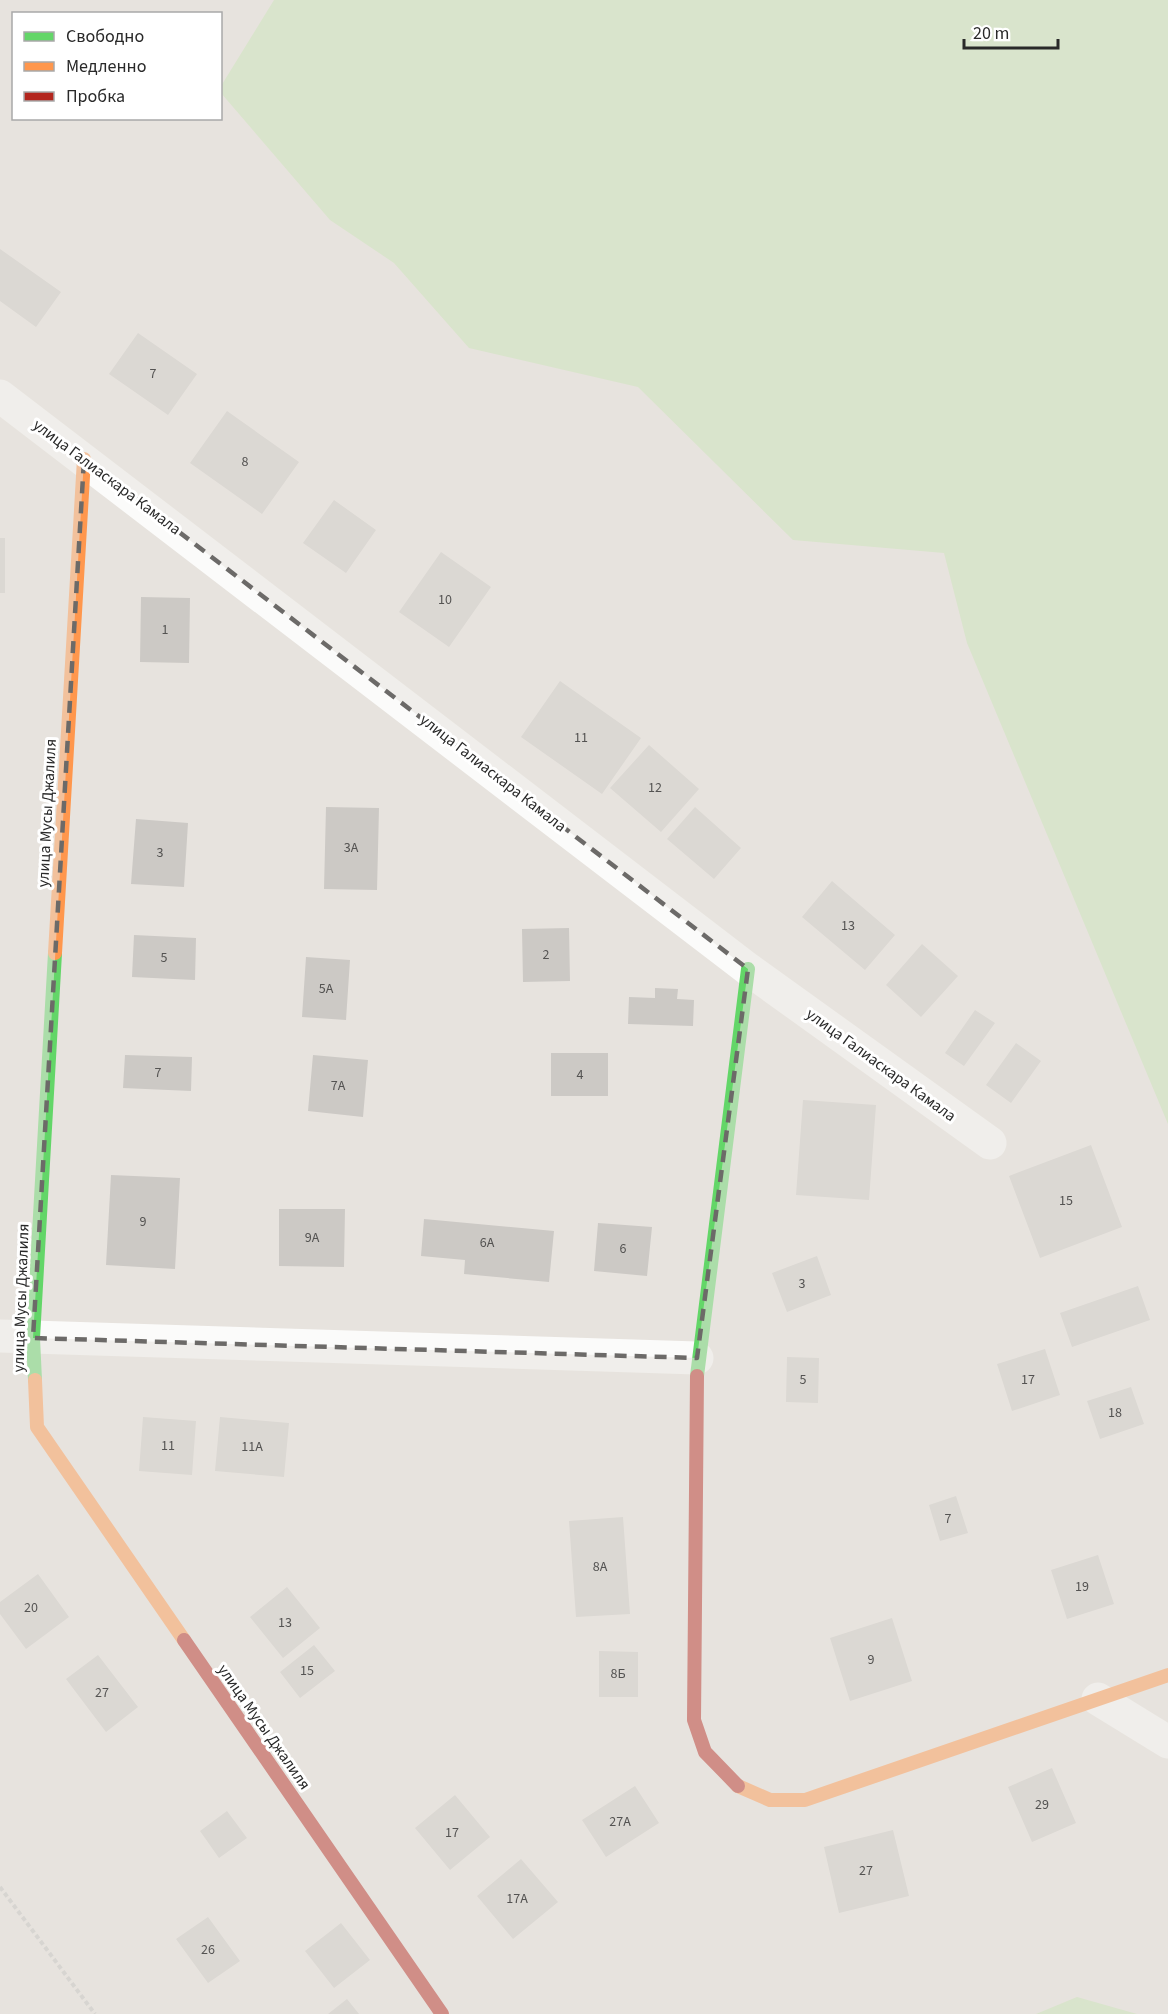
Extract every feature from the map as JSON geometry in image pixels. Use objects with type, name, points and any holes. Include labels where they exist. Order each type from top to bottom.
[{"type":"street","name":"улица Галиаскара Камала","points":[[0,396],[748,969],[990,1143]]},
{"type":"street","name":"улица Мусы Джалиля","points":[[84,459],[33,1338],[37,1427],[442,2014]]},
{"type":"street","points":[[748,969],[697,1359],[694,1720],[705,1752],[735,1785],[770,1800],[806,1800],[1168,1675]]},
{"type":"street","points":[[0,1336],[697,1359]]},
{"type":"street","points":[[1098,1699],[1168,1742]]},
{"type":"path","points":[[0,1887],[95,2014]]},
{"type":"highlighted area","points":[[84,459],[748,969],[697,1358],[33,1338]]},
{"type":"green space","points":[[274,0],[1168,0],[1168,1124],[967,643],[944,553],[793,540],[638,387],[469,348],[394,263],[330,220],[222,94],[222,84]]},
{"type":"green space","points":[[1077,1997],[1137,2014],[1036,2014]]},
{"type":"building","points":[[0,249],[61,292],[36,327],[0,301]]},
{"type":"building","points":[[138,333],[197,374],[168,415],[109,374]]},
{"type":"building","points":[[227,411],[299,462],[262,514],[190,463]]},
{"type":"building","points":[[334,500],[376,530],[346,573],[303,543]]},
{"type":"building","points":[[0,538],[5,538],[5,593],[0,593]]},
{"type":"building","points":[[441,552],[491,587],[449,647],[399,612]]},
{"type":"building","points":[[141,597],[190,598],[189,663],[140,662]]},
{"type":"building","points":[[560,681],[641,738],[602,794],[521,737]]},
{"type":"building","points":[[649,745],[699,789],[661,832],[610,788]]},
{"type":"building","points":[[326,807],[379,808],[377,890],[324,889]]},
{"type":"building","points":[[695,807],[741,848],[714,879],[667,839]]},
{"type":"building","points":[[136,819],[188,823],[184,887],[131,884]]},
{"type":"building","points":[[832,881],[895,935],[865,970],[802,917]]},
{"type":"building","points":[[569,928],[570,981],[523,982],[522,929]]},
{"type":"building","points":[[134,935],[196,938],[195,980],[132,977]]},
{"type":"building","points":[[922,944],[958,976],[921,1017],[886,985]]},
{"type":"building","points":[[306,957],[350,960],[346,1020],[302,1017]]},
{"type":"building","points":[[655,988],[678,989],[677,999],[694,1000],[693,1026],[628,1024],[629,997],[655,998]]},
{"type":"building","points":[[975,1010],[995,1023],[964,1066],[945,1053]]},
{"type":"building","points":[[1016,1043],[1041,1061],[1011,1103],[986,1085]]},
{"type":"building","points":[[551,1053],[608,1053],[608,1096],[551,1096]]},
{"type":"building","points":[[125,1055],[192,1057],[191,1091],[123,1088]]},
{"type":"building","points":[[313,1055],[368,1060],[363,1117],[308,1111]]},
{"type":"building","points":[[803,1100],[876,1105],[869,1200],[796,1195]]},
{"type":"building","points":[[1091,1145],[1122,1227],[1040,1258],[1009,1176]]},
{"type":"building","points":[[111,1175],[180,1178],[175,1269],[106,1265]]},
{"type":"building","points":[[279,1209],[345,1209],[344,1267],[279,1266]]},
{"type":"building","points":[[424,1219],[554,1231],[549,1282],[464,1274],[465,1260],[421,1256]]},
{"type":"building","points":[[598,1223],[652,1227],[647,1276],[594,1271]]},
{"type":"building","points":[[817,1256],[831,1295],[787,1312],[772,1273]]},
{"type":"building","points":[[1138,1286],[1150,1320],[1072,1347],[1060,1313]]},
{"type":"building","points":[[1045,1349],[1060,1395],[1012,1411],[997,1364]]},
{"type":"building","points":[[787,1357],[819,1358],[818,1403],[786,1402]]},
{"type":"building","points":[[1131,1387],[1144,1424],[1100,1439],[1087,1401]]},
{"type":"building","points":[[143,1417],[196,1421],[192,1475],[139,1471]]},
{"type":"building","points":[[220,1417],[289,1423],[284,1477],[215,1471]]},
{"type":"building","points":[[956,1496],[968,1533],[940,1541],[929,1505]]},
{"type":"building","points":[[623,1517],[630,1614],[576,1617],[569,1521]]},
{"type":"building","points":[[1098,1555],[1114,1604],[1067,1619],[1051,1570]]},
{"type":"building","points":[[38,1574],[69,1617],[26,1649],[0,1614],[0,1602]]},
{"type":"building","points":[[287,1587],[320,1628],[283,1658],[250,1617]]},
{"type":"building","points":[[892,1618],[912,1681],[850,1701],[830,1638]]},
{"type":"building","points":[[314,1645],[335,1671],[300,1698],[280,1672]]},
{"type":"building","points":[[599,1651],[638,1652],[638,1697],[599,1697]]},
{"type":"building","points":[[98,1655],[138,1707],[106,1732],[66,1679]]},
{"type":"building","points":[[1052,1768],[1076,1823],[1032,1842],[1008,1787]]},
{"type":"building","points":[[635,1786],[659,1823],[606,1857],[582,1820]]},
{"type":"building","points":[[455,1795],[490,1837],[450,1870],[415,1828]]},
{"type":"building","points":[[227,1811],[247,1838],[219,1858],[200,1831]]},
{"type":"building","points":[[893,1830],[909,1896],[839,1913],[824,1847]]},
{"type":"building","points":[[521,1859],[558,1902],[513,1939],[477,1896]]},
{"type":"building","points":[[208,1917],[240,1961],[208,1983],[176,1939]]},
{"type":"building","points":[[341,1923],[370,1960],[334,1988],[305,1951]]},
{"type":"building","points":[[347,1999],[359,2014],[328,2014]]},
{"type":"traffic: fast","points":[[35,1380],[33,1338],[55,953]]},
{"type":"traffic: fast","points":[[697,1376],[748,969]]},
{"type":"traffic: slow","points":[[55,953],[84,459]]},
{"type":"traffic: slow","points":[[35,1380],[37,1427],[184,1640]]},
{"type":"traffic: slow","points":[[738,1786],[770,1800],[805,1800],[1168,1675]]},
{"type":"traffic: jam","points":[[697,1376],[694,1720],[705,1752],[738,1786]]},
{"type":"traffic: jam","points":[[184,1640],[442,2014]]}]
